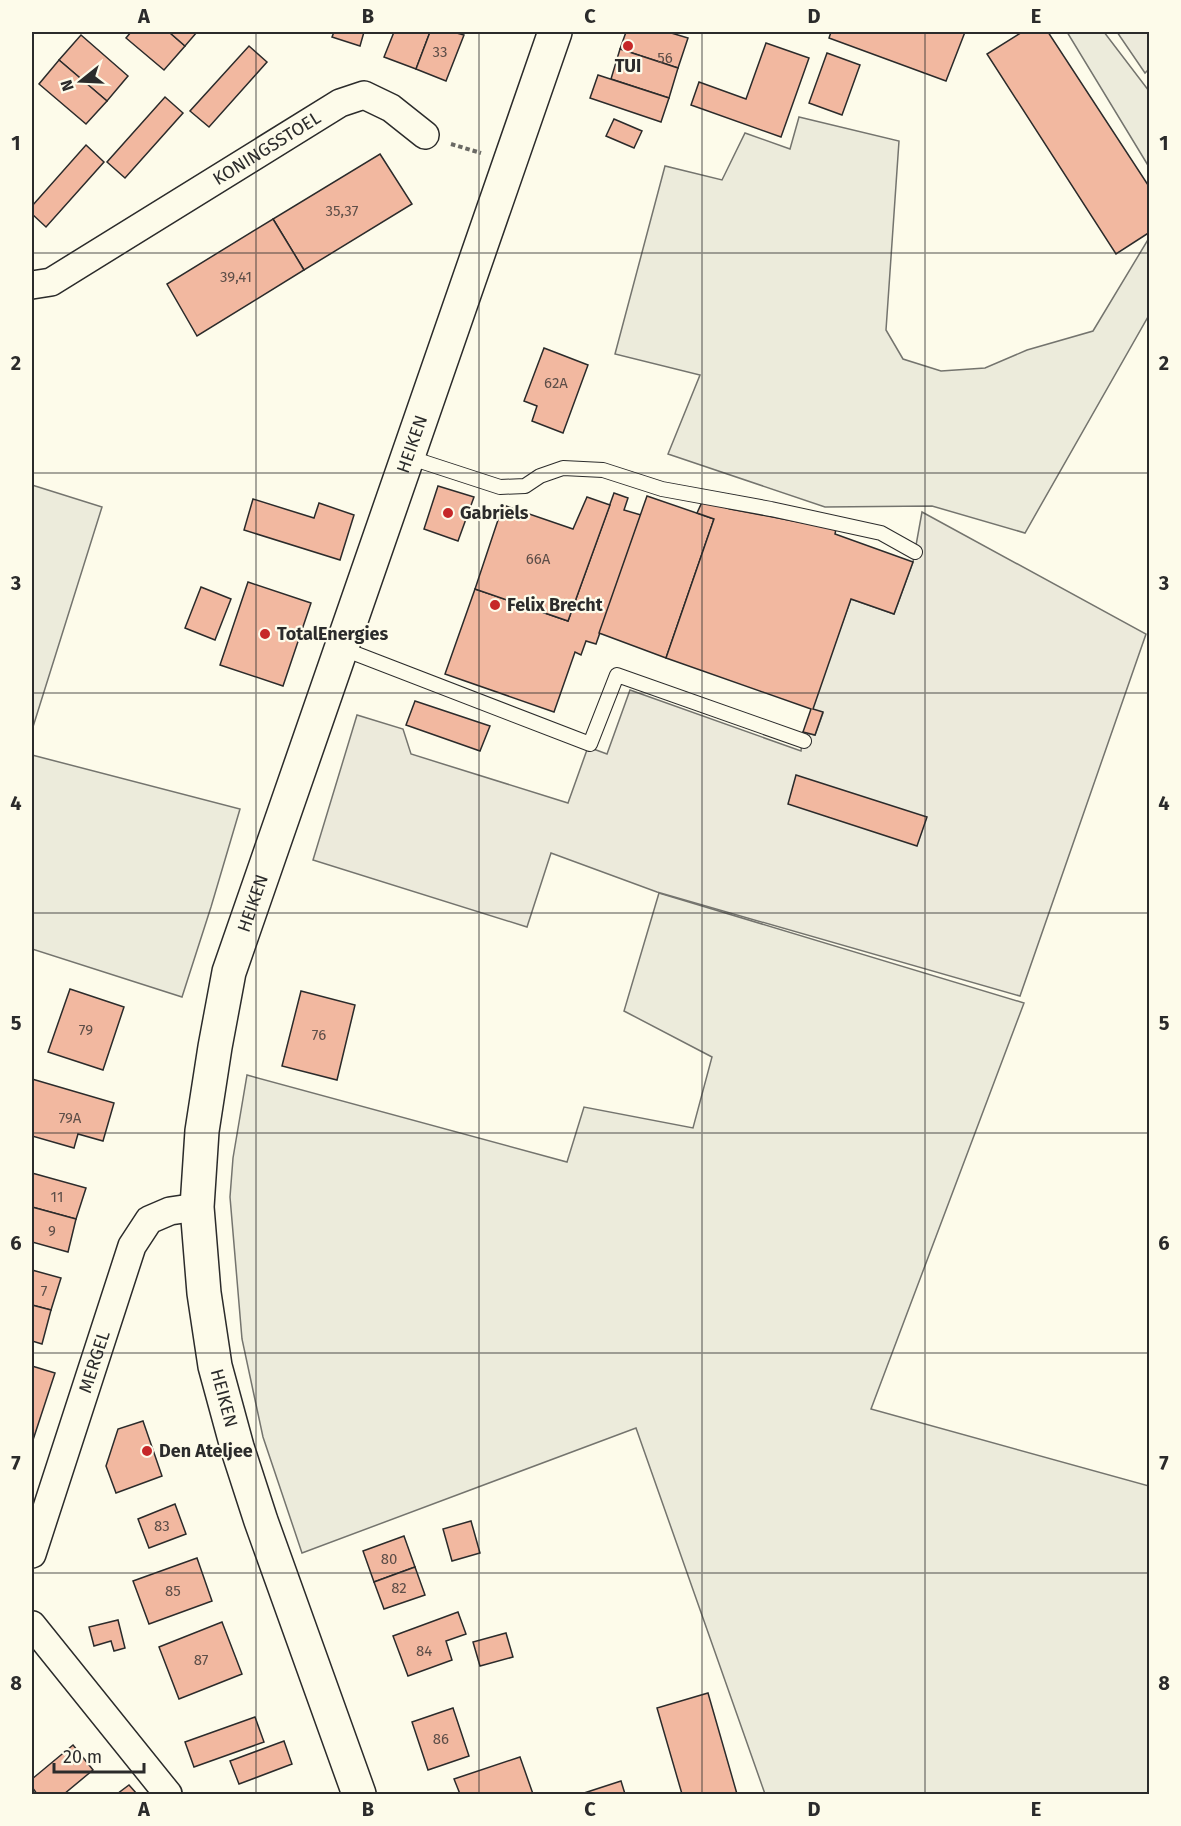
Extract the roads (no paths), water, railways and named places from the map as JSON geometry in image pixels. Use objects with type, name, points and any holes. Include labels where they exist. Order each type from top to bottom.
[{"type":"main road","name":"HEIKEN","points":[[359,1794],[261,1521],[237,1447],[215,1366],[204,1293],[197,1207],[201,1131],[230,972],[555,32]]},
{"type":"street","name":"KONINGSSTOEL","points":[[32,285],[51,282],[340,103],[364,95],[391,108],[425,135]]},
{"type":"street","name":"MERGEL","points":[[32,1554],[132,1246],[149,1220],[171,1211],[197,1207]]},
{"type":"street","points":[[32,1625],[168,1794]]},
{"type":"lane","points":[[407,456],[500,488],[525,486],[540,476],[563,468],[603,470],[662,489],[771,508],[882,532],[915,552]]},
{"type":"lane","points":[[341,648],[590,744],[617,675],[804,741]]},
{"type":"place","name":"TUI","points":[[628,46]]},
{"type":"place","name":"Gabriels","points":[[448,513]]},
{"type":"place","name":"Felix Brecht","points":[[495,605]]},
{"type":"place","name":"TotalEnergies","points":[[265,634]]},
{"type":"place","name":"Den Ateljee","points":[[147,1451]]}]
